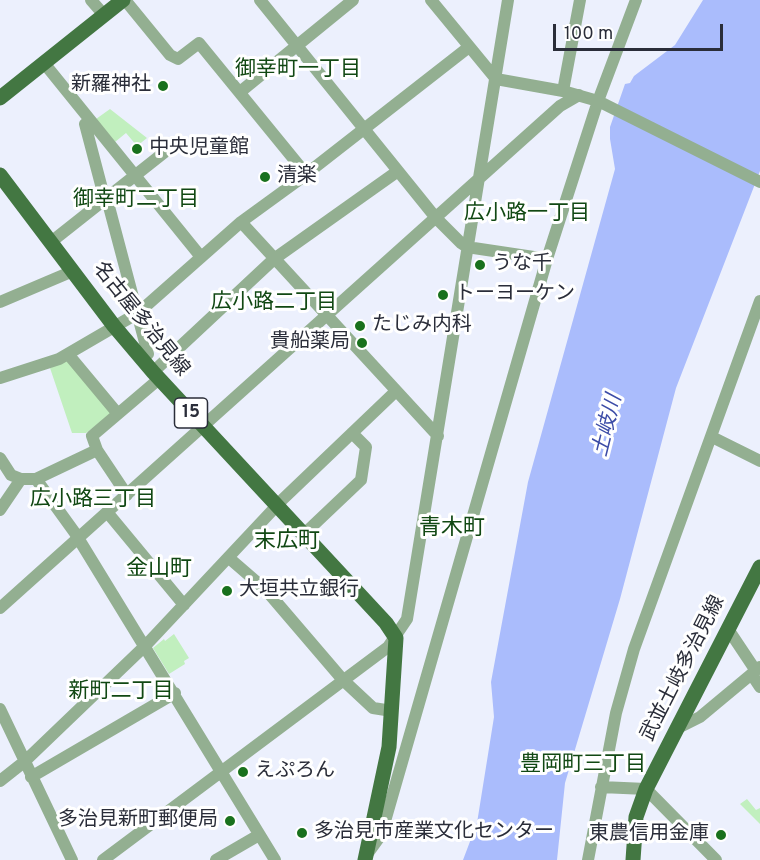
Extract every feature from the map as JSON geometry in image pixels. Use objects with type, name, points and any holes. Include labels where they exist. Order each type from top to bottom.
[{"type":"main road","points":[[0,98],[124,0]]},
{"type":"main road","name":"名古屋多治見線","points":[[0,175],[114,326],[156,376],[386,623],[396,638]]},
{"type":"main road","name":"武並土岐多治見線","points":[[633,860],[636,817],[645,789],[760,567]]},
{"type":"main road","points":[[365,859],[387,756],[396,638]]},
{"type":"street","points":[[91,0],[104,15]]},
{"type":"street","points":[[124,0],[170,56],[178,59],[199,43],[306,174]]},
{"type":"street","points":[[260,0],[436,218],[467,247],[547,259]]},
{"type":"street","points":[[240,92],[353,0]]},
{"type":"street","points":[[431,0],[496,79],[563,91],[598,102],[760,182]]},
{"type":"street","points":[[104,860],[396,638],[409,610],[508,0]]},
{"type":"street","points":[[563,91],[580,0]]},
{"type":"street","points":[[365,859],[381,835],[547,259],[598,102],[636,0]]},
{"type":"street","points":[[0,378],[68,354],[138,313],[241,222],[469,47]]},
{"type":"street","points":[[44,63],[201,257]]},
{"type":"street","points":[[0,608],[560,106],[579,95]]},
{"type":"street","points":[[85,124],[148,354]]},
{"type":"street","points":[[51,242],[166,152]]},
{"type":"street","points":[[127,495],[97,450],[92,436],[118,414],[274,260],[398,171]]},
{"type":"street","points":[[241,222],[395,392],[438,436]]},
{"type":"street","points":[[0,302],[73,271]]},
{"type":"street","points":[[588,860],[616,713],[634,649],[712,437],[738,354],[760,301]]},
{"type":"street","points":[[68,354],[118,414]]},
{"type":"street","points":[[0,781],[24,762],[146,645],[278,507],[395,392]]},
{"type":"street","points":[[303,535],[361,480],[366,447],[352,433]]},
{"type":"street","points":[[712,437],[760,461]]},
{"type":"street","points":[[0,458],[10,476],[36,479],[97,450]]},
{"type":"street","points":[[0,510],[21,479]]},
{"type":"street","points":[[36,479],[79,538],[275,860]]},
{"type":"street","points":[[107,512],[184,605]]},
{"type":"street","points":[[229,558],[266,590],[343,680],[373,708],[392,711]]},
{"type":"street","points":[[728,629],[756,671],[760,687]]},
{"type":"street","points":[[676,729],[700,717],[756,671]]},
{"type":"street","points":[[31,777],[175,693]]},
{"type":"street","points":[[0,709],[72,860]]},
{"type":"street","points":[[601,787],[645,789],[716,860]]},
{"type":"street","points":[[216,860],[259,835]]},
{"type":"green space","points":[[110,109],[147,138],[137,146],[126,133],[115,142],[96,119]]},
{"type":"green space","points":[[68,360],[112,413],[86,433],[72,433],[50,368]]},
{"type":"green space","points":[[174,634],[189,658],[184,661],[185,664],[169,674],[153,648]]},
{"type":"green space","points":[[747,799],[756,810],[760,808],[760,824],[740,804]]},
{"type":"water","name":"土岐川","points":[[703,0],[760,0],[760,171],[676,388],[620,599],[565,783],[557,860],[463,860],[477,823],[494,717],[491,682],[528,482],[615,169],[610,127],[625,84],[630,83],[634,76],[675,45]]},
{"type":"place","name":"新羅神社","points":[[163,86]]},
{"type":"place","name":"中央児童館","points":[[137,149]]},
{"type":"place","name":"清楽","points":[[265,177]]},
{"type":"place","name":"うな千","points":[[480,265]]},
{"type":"place","name":"トーヨーケン","points":[[443,295]]},
{"type":"place","name":"たじみ内科","points":[[360,326]]},
{"type":"place","name":"貴船薬局","points":[[362,343]]},
{"type":"place","name":"大垣共立銀行","points":[[227,591]]},
{"type":"place","name":"えぷろん","points":[[243,772]]},
{"type":"place","name":"多治見新町郵便局","points":[[230,821]]},
{"type":"place","name":"多治見市産業文化センター","points":[[302,833]]},
{"type":"place","name":"東農信用金庫","points":[[721,835]]},
{"type":"district","name":"御幸町一丁目","points":[[298,71]]},
{"type":"district","name":"御幸町二丁目","points":[[136,201]]},
{"type":"district","name":"広小路一丁目","points":[[527,215]]},
{"type":"district","name":"広小路二丁目","points":[[274,304]]},
{"type":"district","name":"広小路三丁目","points":[[93,501]]},
{"type":"district","name":"青木町","points":[[452,530]]},
{"type":"district","name":"末広町","points":[[287,543]]},
{"type":"district","name":"金山町","points":[[159,571]]},
{"type":"district","name":"新町二丁目","points":[[121,693]]},
{"type":"district","name":"豊岡町三丁目","points":[[583,766]]}]
